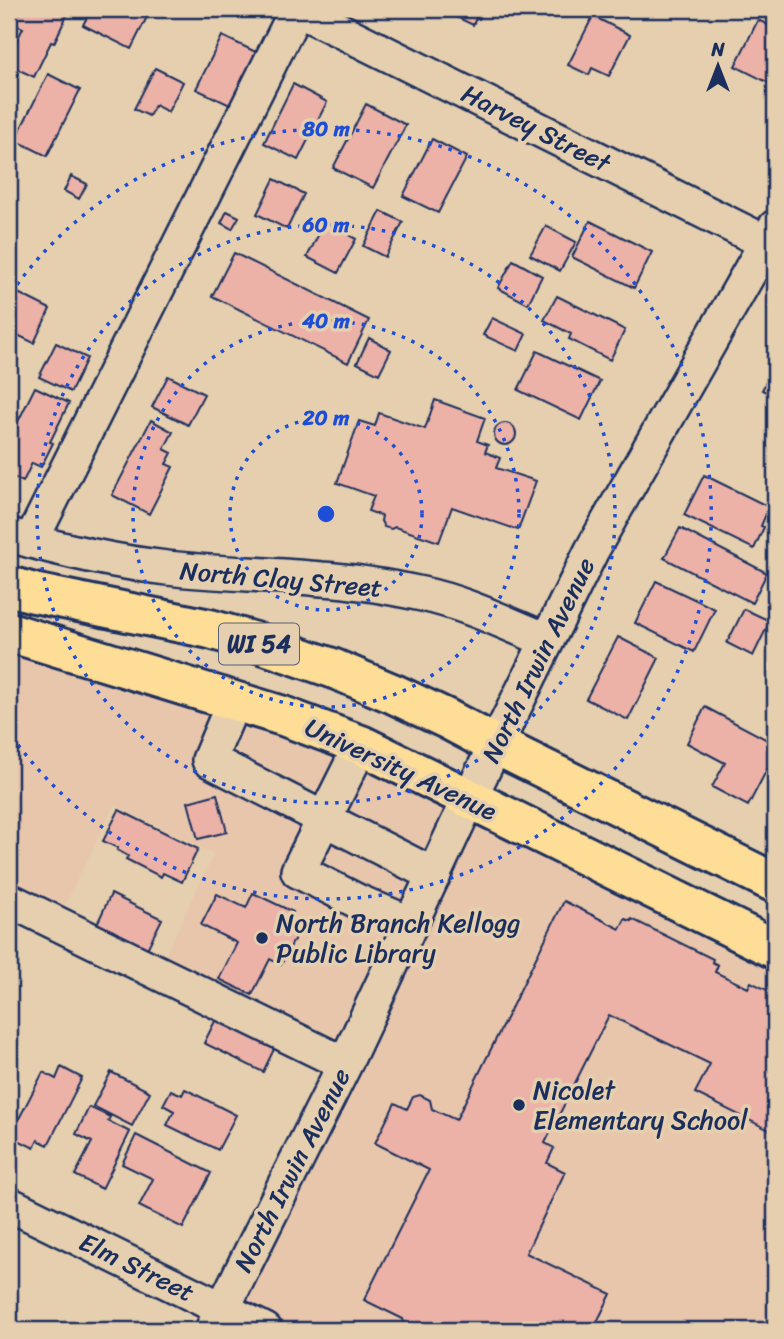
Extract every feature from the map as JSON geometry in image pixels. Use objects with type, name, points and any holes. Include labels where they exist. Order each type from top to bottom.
[{"type":"main road","name":"WI 54","points":[[9,586],[210,629],[332,668],[447,719],[775,883]]},
{"type":"main road","name":"University Avenue","points":[[9,632],[283,716],[361,745],[775,949]]},
{"type":"street","name":"Harvey Street","points":[[297,9],[772,239]]},
{"type":"street","points":[[20,537],[297,9]]},
{"type":"street","name":"North Irwin Avenue","points":[[217,1320],[345,1064],[469,799],[592,550],[772,239]]},
{"type":"street","name":"North Clay Street","points":[[20,537],[102,557],[166,568],[322,579],[425,595],[547,640]]},
{"type":"street","points":[[234,701],[209,760],[434,875]]},
{"type":"street","points":[[361,745],[298,871],[357,901],[411,924]]},
{"type":"street","points":[[9,900],[345,1064]]},
{"type":"street","name":"Elm Street","points":[[9,1203],[217,1320],[265,1330]]},
{"type":"shaded area","points":[[9,632],[185,686],[775,949],[775,1330],[265,1330],[222,1309],[345,1064],[157,972],[214,854],[114,805],[56,923],[9,900]]},
{"type":"building","points":[[21,9],[70,9],[34,77],[9,65],[9,57],[23,28],[14,24]]},
{"type":"building","points":[[91,9],[151,9],[131,49],[83,25]]},
{"type":"building","points":[[484,9],[473,25],[444,11]]},
{"type":"building","points":[[593,16],[630,35],[609,76],[592,68],[589,75],[568,65]]},
{"type":"building","points":[[758,20],[775,28],[775,86],[735,66]]},
{"type":"building","points":[[222,36],[258,53],[232,106],[196,89]]},
{"type":"building","points":[[155,68],[183,82],[168,112],[155,105],[149,116],[134,109]]},
{"type":"building","points":[[48,74],[80,90],[47,156],[15,140]]},
{"type":"building","points":[[293,84],[327,102],[298,160],[264,143]]},
{"type":"building","points":[[366,104],[406,125],[373,188],[333,168]]},
{"type":"building","points":[[432,139],[467,157],[438,213],[403,196]]},
{"type":"building","points":[[71,176],[87,184],[79,199],[64,191]]},
{"type":"building","points":[[274,179],[304,194],[287,229],[257,214]]},
{"type":"building","points":[[227,211],[239,217],[232,229],[221,223]]},
{"type":"building","points":[[381,211],[403,222],[385,257],[363,246]]},
{"type":"building","points":[[590,221],[652,252],[634,288],[572,257]]},
{"type":"building","points":[[325,222],[356,239],[338,273],[307,257]]},
{"type":"building","points":[[546,226],[576,242],[560,271],[530,255]]},
{"type":"building","points":[[234,253],[369,320],[348,363],[212,296]]},
{"type":"building","points":[[513,260],[542,276],[528,304],[498,288]]},
{"type":"building","points":[[12,290],[50,309],[34,343],[9,331],[9,296]]},
{"type":"building","points":[[557,296],[625,330],[610,360],[569,339],[571,334],[544,320]]},
{"type":"building","points":[[492,318],[526,334],[518,351],[483,335]]},
{"type":"building","points":[[369,338],[391,350],[379,374],[357,363]]},
{"type":"building","points":[[56,343],[87,358],[71,392],[39,377]]},
{"type":"building","points":[[537,351],[600,381],[581,420],[518,390]]},
{"type":"building","points":[[775,364],[775,396],[762,390]]},
{"type":"building","points":[[168,376],[204,394],[188,425],[152,407]]},
{"type":"building","points":[[35,387],[69,403],[41,467],[32,463],[23,482],[9,475],[9,440]]},
{"type":"building","points":[[435,400],[485,418],[477,441],[488,445],[485,452],[500,458],[496,468],[536,481],[518,530],[452,507],[439,542],[395,527],[384,527],[382,516],[368,511],[374,496],[337,483],[359,421],[375,426],[379,413],[425,429]]},
{"type":"building","points":[[151,420],[173,432],[164,449],[172,453],[166,464],[173,467],[149,514],[112,495]]},
{"type":"building","points":[[501,423],[509,423],[516,430],[516,438],[509,445],[501,445],[494,438],[494,430]]},
{"type":"building","points":[[704,475],[769,507],[754,549],[684,515]]},
{"type":"building","points":[[680,528],[767,573],[752,603],[664,558]]},
{"type":"building","points":[[656,581],[715,609],[694,652],[635,623]]},
{"type":"building","points":[[744,609],[770,621],[753,656],[727,643]]},
{"type":"building","points":[[618,637],[659,658],[628,720],[586,699]]},
{"type":"building","points":[[705,707],[775,744],[775,754],[748,806],[712,787],[725,763],[687,743]]},
{"type":"building","points":[[217,794],[227,832],[198,839],[188,802]]},
{"type":"building","points":[[119,810],[198,849],[182,882],[163,873],[161,877],[126,859],[128,856],[117,850],[118,848],[103,841]]},
{"type":"building","points":[[253,893],[293,912],[286,928],[297,934],[281,965],[270,959],[252,995],[219,979],[237,943],[201,925],[217,894],[246,908]]},
{"type":"building","points":[[111,894],[162,919],[147,949],[97,924]]},
{"type":"building","points":[[564,901],[620,929],[625,919],[632,919],[713,959],[712,962],[718,965],[715,972],[748,988],[751,982],[775,994],[775,1133],[695,1093],[710,1064],[609,1015],[545,1143],[554,1148],[547,1163],[565,1172],[526,1253],[611,1294],[593,1330],[416,1330],[404,1324],[403,1319],[364,1300],[429,1170],[375,1143],[395,1103],[407,1109],[413,1097],[420,1095],[430,1100],[432,1109],[456,1120]]},
{"type":"building","points":[[219,1013],[278,1041],[263,1072],[204,1043]]},
{"type":"building","points":[[61,1067],[82,1078],[48,1145],[38,1140],[34,1148],[10,1136],[43,1072],[56,1079]]},
{"type":"building","points":[[111,1072],[150,1092],[132,1126],[93,1106]]},
{"type":"building","points":[[185,1089],[236,1115],[218,1150],[167,1125],[174,1111],[163,1105],[171,1090],[182,1095]]},
{"type":"building","points":[[89,1107],[110,1117],[108,1121],[130,1132],[102,1189],[75,1175],[92,1142],[76,1134]]},
{"type":"building","points":[[136,1135],[211,1173],[183,1228],[139,1206],[153,1179],[122,1164]]},
{"type":"place","name":"North Branch Kellogg Public Library","points":[[262,938]]},
{"type":"place","name":"Nicolet Elementary School","points":[[519,1105]]}]
